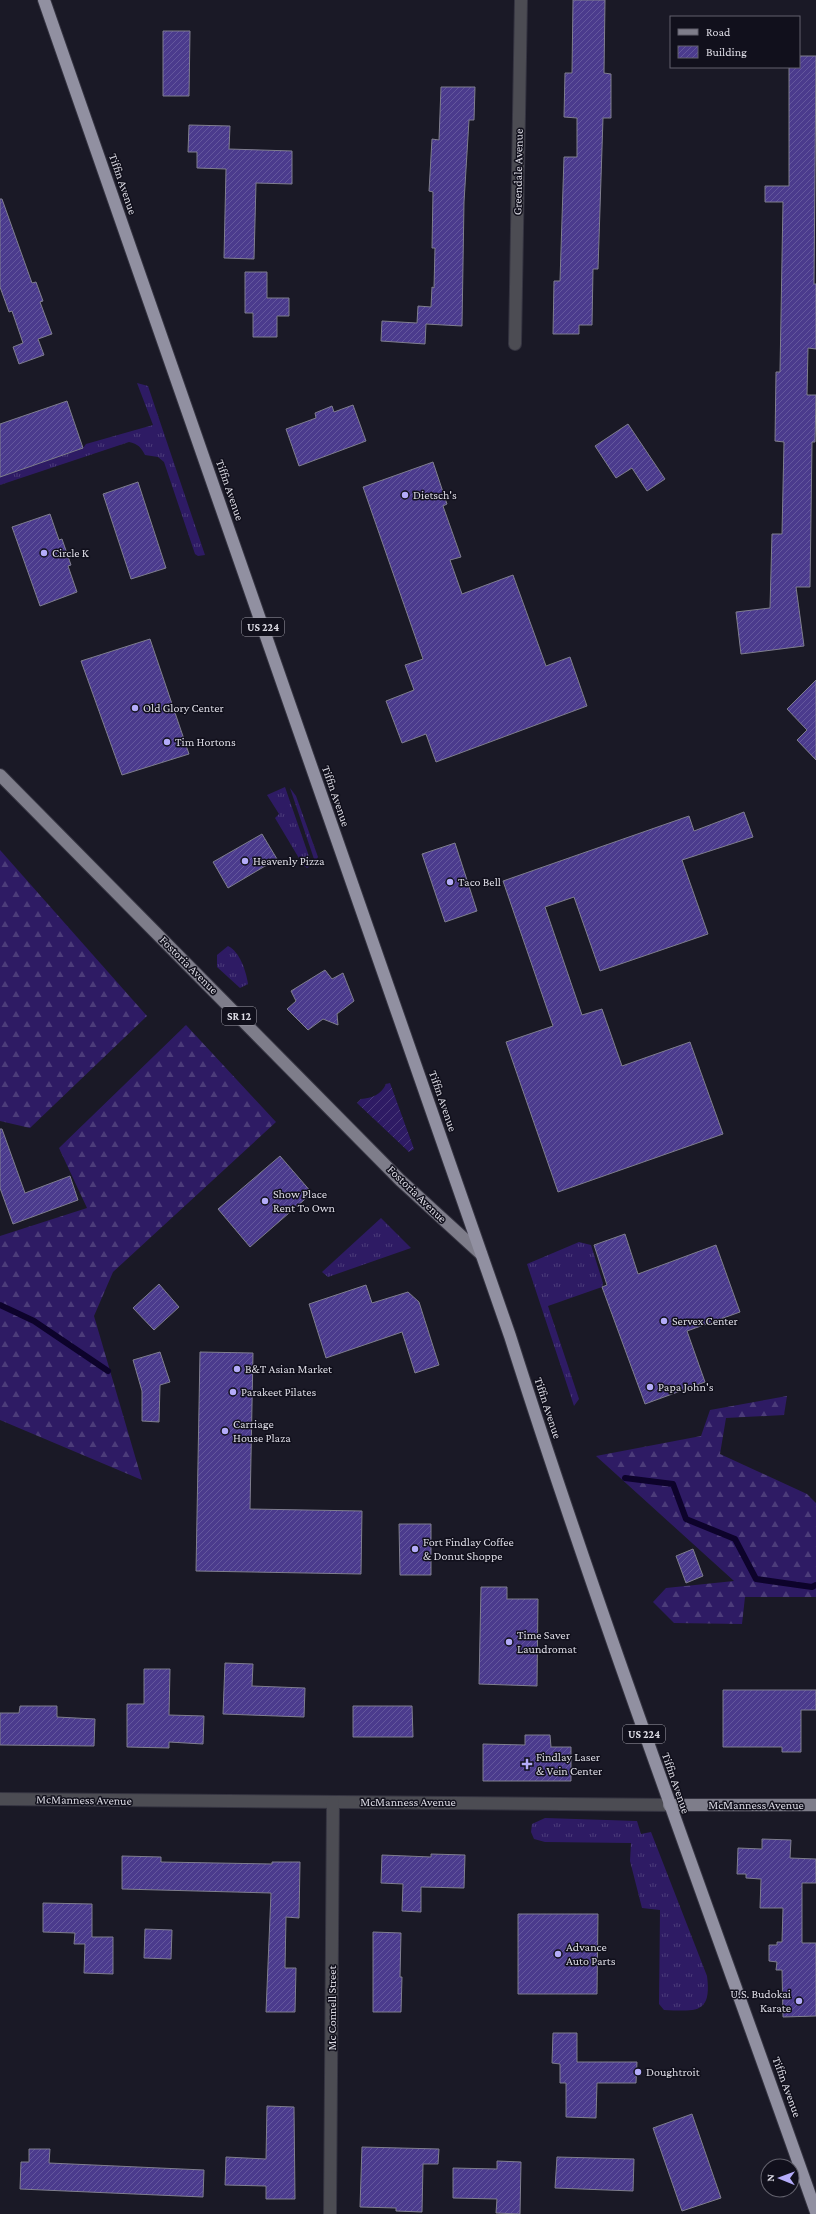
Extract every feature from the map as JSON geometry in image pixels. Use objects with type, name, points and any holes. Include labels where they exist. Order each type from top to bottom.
[{"type":"highway","name":"Tiffin Avenue","points":[[44,0],[510,1336],[563,1501],[669,1805],[816,2212]]},
{"type":"main road","name":"Fostoria Avenue","points":[[0,775],[400,1180],[481,1254]]},
{"type":"main road","name":"McManness Avenue","points":[[669,1805],[816,1805]]},
{"type":"street","name":"Greendale Avenue","points":[[515,344],[521,0]]},
{"type":"street","name":"McManness Avenue","points":[[0,1799],[669,1805]]},
{"type":"street","name":"Mc Connell Street","points":[[330,2214],[333,1802]]},
{"type":"green space","points":[[137,383],[148,386],[205,555],[198,556],[195,554],[164,462],[158,457],[145,455],[139,446],[132,443],[129,442],[0,485],[0,477],[83,448],[86,444],[153,425]]},
{"type":"green space","points":[[285,787],[312,865],[307,868],[303,865],[275,818],[279,814],[267,795]]},
{"type":"green space","points":[[290,788],[296,796],[318,857],[315,862]]},
{"type":"green space","points":[[0,850],[147,1016],[30,1128],[0,1121]]},
{"type":"green space","points":[[228,946],[239,957],[246,973],[248,984],[240,988],[217,967],[217,955]]},
{"type":"green space","points":[[186,1025],[276,1122],[113,1272],[94,1316],[142,1480],[0,1420],[0,1236],[87,1208],[59,1148]]},
{"type":"green space","points":[[390,1083],[414,1149],[409,1152],[357,1103],[361,1099],[376,1095],[382,1091],[386,1084]]},
{"type":"green space","points":[[381,1218],[411,1248],[328,1277],[322,1272]]},
{"type":"green space","points":[[579,1242],[591,1245],[603,1283],[602,1287],[548,1306],[579,1399],[574,1406],[527,1264]]},
{"type":"green space","points":[[787,1396],[784,1415],[726,1418],[720,1454],[807,1494],[816,1503],[816,1597],[745,1597],[742,1624],[674,1623],[653,1602],[666,1588],[734,1581],[596,1456],[701,1436],[710,1410]]},
{"type":"green space","points":[[545,1818],[637,1821],[641,1834],[651,1832],[707,1976],[708,1989],[707,1998],[704,2004],[699,2008],[684,2011],[664,2010],[659,2004],[660,1910],[642,1908],[630,1861],[631,1843],[545,1842],[534,1839],[531,1832],[532,1824]]},
{"type":"building","points":[[573,0],[605,0],[604,73],[611,74],[611,118],[603,118],[598,269],[593,269],[592,325],[579,325],[579,334],[553,334],[554,281],[560,281],[564,157],[577,157],[577,118],[564,117],[565,73],[572,73]]},
{"type":"building","points":[[163,31],[190,31],[189,96],[163,96]]},
{"type":"building","points":[[800,56],[816,56],[814,284],[816,284],[816,349],[808,348],[807,395],[816,395],[815,442],[812,442],[810,587],[796,587],[804,646],[741,654],[736,612],[770,608],[772,534],[782,534],[784,442],[775,441],[776,372],[780,372],[783,202],[765,202],[765,186],[789,186],[789,68],[800,68]]},
{"type":"building","points":[[441,87],[475,87],[474,120],[469,120],[464,202],[462,326],[426,324],[425,344],[381,341],[382,321],[417,323],[418,306],[431,307],[432,287],[434,288],[435,248],[432,248],[433,192],[429,191],[432,139],[439,140]]},
{"type":"building","points":[[189,125],[230,126],[229,149],[292,151],[292,184],[256,183],[254,259],[224,258],[226,169],[197,168],[197,152],[188,152]]},
{"type":"building","points":[[0,199],[2,199],[32,283],[36,282],[43,301],[40,302],[52,334],[38,339],[44,355],[19,364],[13,347],[23,343],[12,311],[9,312],[0,287]]},
{"type":"building","points":[[245,272],[267,272],[267,298],[289,298],[289,316],[277,316],[277,337],[253,337],[253,313],[245,313]]},
{"type":"building","points":[[67,401],[83,448],[0,477],[0,424]]},
{"type":"building","points":[[353,405],[366,441],[299,466],[286,429],[316,418],[315,413],[332,406],[334,412]]},
{"type":"building","points":[[628,424],[665,479],[647,491],[632,468],[616,478],[595,446]]},
{"type":"building","points":[[433,462],[447,504],[443,506],[461,557],[450,560],[462,594],[513,575],[546,666],[570,657],[587,706],[436,762],[426,734],[402,743],[386,701],[414,690],[405,665],[423,659],[363,487]]},
{"type":"building","points":[[138,482],[166,568],[131,579],[103,494]]},
{"type":"building","name":"Circle K","points":[[50,514],[59,540],[62,539],[71,565],[68,566],[77,592],[40,606],[12,527]]},
{"type":"building","name":"Old Glory Center","points":[[150,639],[189,754],[122,775],[81,661]]},
{"type":"building","points":[[816,680],[816,760],[797,740],[807,730],[787,709]]},
{"type":"building","points":[[744,812],[753,837],[682,860],[708,934],[600,971],[574,897],[545,907],[582,1015],[602,1009],[622,1066],[690,1042],[723,1134],[558,1192],[506,1042],[553,1026],[503,881],[689,816],[694,831]]},
{"type":"building","name":"Heavenly Pizza","points":[[262,834],[277,859],[228,888],[213,862]]},
{"type":"building","name":"Taco Bell","points":[[455,843],[477,911],[445,922],[422,854]]},
{"type":"building","points":[[325,970],[332,979],[343,973],[354,1001],[337,1014],[338,1025],[323,1019],[308,1030],[287,1009],[296,1001],[291,991]]},
{"type":"building","points":[[0,1129],[2,1129],[25,1193],[70,1176],[78,1200],[13,1224],[0,1188]]},
{"type":"building","name":"Show Place Rent To Own","points":[[280,1156],[312,1193],[250,1247],[218,1209]]},
{"type":"building","name":"Servex Center","points":[[625,1234],[638,1274],[716,1245],[740,1312],[687,1331],[705,1382],[645,1404],[602,1287],[607,1285],[594,1245]]},
{"type":"building","points":[[159,1284],[179,1307],[154,1330],[133,1308]]},
{"type":"building","points":[[366,1285],[372,1303],[408,1292],[419,1302],[439,1365],[415,1373],[402,1332],[326,1358],[309,1304]]},
{"type":"building","points":[[160,1352],[170,1382],[160,1385],[159,1422],[142,1421],[142,1391],[133,1360]]},
{"type":"building","name":"Carriage House Plaza","points":[[200,1352],[253,1353],[250,1509],[362,1511],[361,1574],[196,1571]]},
{"type":"building","name":"Fort Findlay Coffee & Donut Shoppe","points":[[399,1524],[431,1524],[431,1575],[400,1575]]},
{"type":"building","points":[[693,1549],[703,1576],[686,1583],[676,1556]]},
{"type":"building","name":"Time Saver Laundromat","points":[[481,1587],[507,1587],[507,1599],[538,1599],[537,1686],[479,1684]]},
{"type":"building","points":[[225,1663],[253,1664],[252,1686],[305,1688],[304,1717],[223,1714]]},
{"type":"building","points":[[144,1669],[170,1669],[169,1715],[204,1716],[203,1744],[169,1742],[169,1748],[127,1747],[127,1704],[144,1704]]},
{"type":"building","points":[[723,1690],[816,1690],[816,1710],[801,1710],[801,1752],[782,1752],[782,1747],[723,1747]]},
{"type":"building","points":[[20,1706],[57,1706],[57,1717],[95,1719],[94,1746],[0,1745],[0,1713],[19,1713]]},
{"type":"building","points":[[353,1706],[412,1706],[413,1737],[353,1737]]},
{"type":"building","name":"Findlay Laser & Vein Center","points":[[525,1735],[550,1735],[551,1747],[571,1747],[571,1781],[483,1781],[483,1744],[525,1745]]},
{"type":"building","points":[[762,1839],[791,1840],[790,1858],[816,1859],[816,1883],[802,1883],[802,1943],[816,1943],[816,2016],[783,2017],[782,1970],[776,1970],[777,1962],[769,1961],[769,1945],[777,1945],[777,1942],[782,1942],[783,1908],[760,1908],[761,1879],[746,1878],[746,1874],[737,1874],[738,1848],[762,1849]]},
{"type":"building","points":[[431,1854],[465,1855],[464,1888],[421,1887],[421,1912],[402,1911],[403,1884],[381,1883],[382,1855],[431,1857]]},
{"type":"building","points":[[122,1856],[161,1857],[161,1862],[272,1864],[272,1862],[300,1862],[299,1918],[286,1917],[285,1968],[296,1968],[295,2012],[266,2012],[271,1893],[122,1889]]},
{"type":"building","points":[[43,1903],[92,1904],[92,1937],[113,1937],[113,1974],[84,1973],[85,1944],[74,1944],[75,1933],[43,1932]]},
{"type":"building","name":"Advance Auto Parts","points":[[518,1914],[598,1914],[597,1994],[518,1994]]},
{"type":"building","points":[[145,1929],[172,1930],[171,1959],[144,1958]]},
{"type":"building","points":[[373,1932],[401,1933],[401,2012],[373,2012]]},
{"type":"building","points":[[553,2033],[577,2033],[577,2062],[637,2062],[636,2083],[597,2083],[596,2118],[566,2117],[566,2083],[560,2083],[560,2064],[552,2063]]},
{"type":"building","points":[[267,2106],[294,2107],[295,2199],[266,2199],[266,2186],[225,2185],[226,2157],[266,2159]]},
{"type":"building","points":[[692,2114],[721,2198],[682,2211],[653,2128]]},
{"type":"building","points":[[362,2147],[439,2149],[438,2164],[423,2164],[422,2212],[396,2211],[396,2208],[360,2207]]},
{"type":"building","points":[[29,2149],[50,2149],[49,2163],[204,2170],[203,2197],[20,2189],[21,2162],[29,2162]]},
{"type":"building","points":[[557,2157],[634,2159],[633,2191],[555,2188]]},
{"type":"building","points":[[497,2161],[521,2162],[520,2214],[496,2213],[497,2199],[453,2198],[453,2168],[497,2169]]},
{"type":"waterway","points":[[0,1305],[34,1321],[108,1371]]},
{"type":"waterway","points":[[625,1478],[673,1484],[686,1519],[735,1539],[756,1579],[812,1587],[816,1585]]},
{"type":"place","name":"Dietsch's","points":[[405,495]]},
{"type":"place","name":"Circle K","points":[[44,553]]},
{"type":"place","name":"Old Glory Center","points":[[135,708]]},
{"type":"place","name":"Tim Hortons","points":[[167,742]]},
{"type":"place","name":"Heavenly Pizza","points":[[245,861]]},
{"type":"place","name":"Taco Bell","points":[[450,882]]},
{"type":"place","name":"Show Place Rent To Own","points":[[265,1201]]},
{"type":"place","name":"Servex Center","points":[[664,1321]]},
{"type":"place","name":"B&T Asian Market","points":[[237,1369]]},
{"type":"place","name":"Papa John's","points":[[650,1387]]},
{"type":"place","name":"Parakeet Pilates","points":[[233,1392]]},
{"type":"place","name":"Carriage House Plaza","points":[[225,1431]]},
{"type":"place","name":"Fort Findlay Coffee & Donut Shoppe","points":[[415,1549]]},
{"type":"place","name":"Time Saver Laundromat","points":[[509,1642]]},
{"type":"place","name":"Findlay Laser & Vein Center","points":[[527,1764]]},
{"type":"place","name":"Advance Auto Parts","points":[[558,1954]]},
{"type":"place","name":"U.S. Budokai Karate","points":[[799,2001]]},
{"type":"place","name":"Doughtroit","points":[[638,2072]]}]
